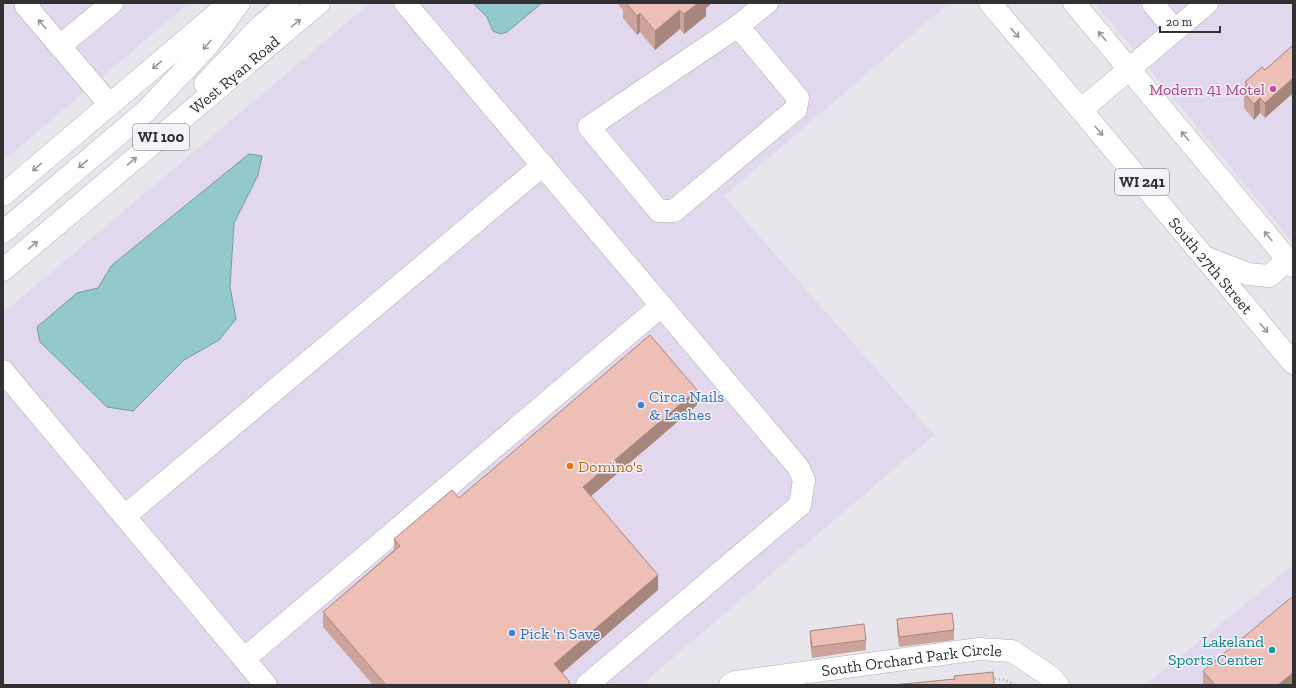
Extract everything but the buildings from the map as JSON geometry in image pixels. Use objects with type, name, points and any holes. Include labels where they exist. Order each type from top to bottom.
[{"type":"main road","points":[[29,3],[26,6],[110,105]]},
{"type":"main road","points":[[60,46],[112,3]]},
{"type":"main road","points":[[3,196],[230,3]]},
{"type":"main road","points":[[3,232],[146,111],[208,45],[239,3]]},
{"type":"main road","points":[[165,133],[212,76],[261,26],[288,3]]},
{"type":"main road","name":"West Ryan Road","points":[[3,270],[319,3]]},
{"type":"main road","points":[[405,3],[798,467],[804,480],[800,505],[587,685]]},
{"type":"main road","points":[[738,26],[798,98],[796,109],[674,210],[659,211],[589,127],[738,26],[767,3]]},
{"type":"main road","name":"South 27th Street","points":[[990,3],[1293,363]]},
{"type":"main road","points":[[1074,3],[1291,263],[1269,276],[1248,274],[1206,258]]},
{"type":"main road","points":[[1154,3],[1153,4],[1175,30]]},
{"type":"main road","points":[[1081,110],[1208,3]]},
{"type":"main road","points":[[125,516],[543,166]]},
{"type":"main road","points":[[244,658],[661,306]]},
{"type":"main road","points":[[3,371],[266,685]]},
{"type":"main road","name":"South Orchard Park Circle","points":[[730,685],[735,682],[980,649],[1012,651],[1051,676],[1058,685]]},
{"type":"path","points":[[986,678],[1005,680],[1015,685]]},
{"type":"shaded area","points":[[3,3],[189,3],[3,161]]},
{"type":"shaded area","points":[[370,3],[949,3],[724,196],[934,435],[641,685],[3,685],[3,313]]},
{"type":"shaded area","points":[[1095,3],[1293,3],[1293,243]]},
{"type":"shaded area","points":[[1293,565],[1293,685],[1147,684]]},
{"type":"water","points":[[473,3],[542,3],[507,32],[500,34],[493,31],[487,17]]},
{"type":"water","points":[[249,154],[262,156],[258,175],[234,223],[230,287],[236,319],[219,340],[184,360],[133,411],[107,407],[40,342],[37,327],[77,293],[98,288],[112,265]]},
{"type":"place","name":"Modern 41 Motel","points":[[1273,89]]},
{"type":"place","name":"Circa Nails & Lashes","points":[[641,405]]},
{"type":"place","name":"Domino's","points":[[570,466]]},
{"type":"place","name":"Pick 'n Save","points":[[512,633]]},
{"type":"place","name":"Lakeland Sports Center","points":[[1272,650]]}]
